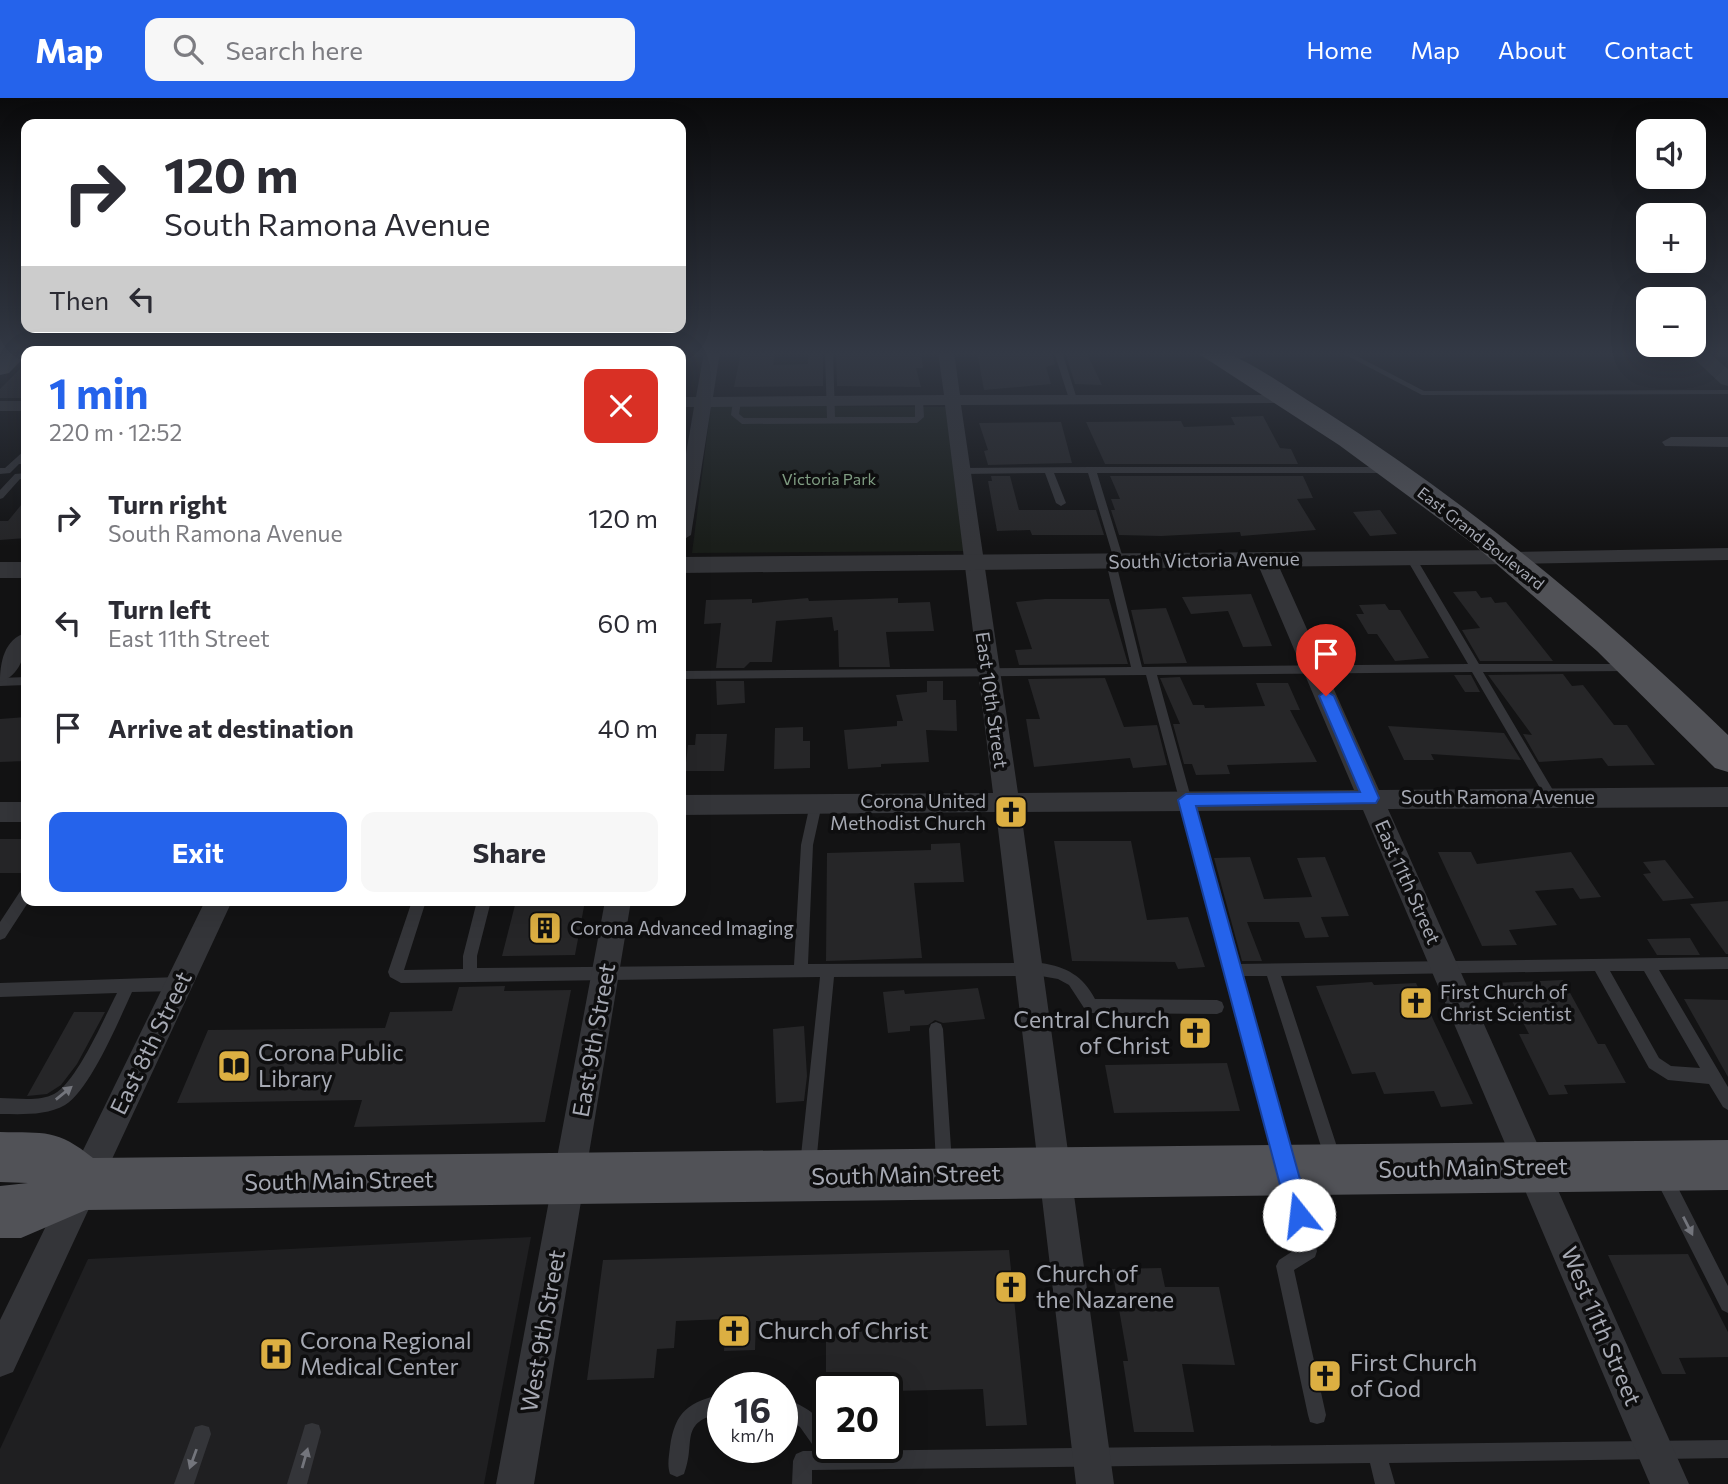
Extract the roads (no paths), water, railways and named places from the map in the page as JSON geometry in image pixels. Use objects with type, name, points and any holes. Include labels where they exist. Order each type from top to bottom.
[{"type":"main road","name":"East Grand Boulevard","points":[[1315,417],[1394,470],[1508,558],[1634,667],[1728,758]]},
{"type":"main road","points":[[0,1157],[53,1157],[83,1184]]},
{"type":"main road","name":"South Main Street","points":[[0,1212],[21,1212],[83,1184],[1728,1164]]},
{"type":"street","points":[[686,474],[700,417]]},
{"type":"street","name":"East 10th Street","points":[[954,417],[972,564],[1057,1173],[1093,1470]]},
{"type":"street","points":[[1671,442],[1728,442]]},
{"type":"street","name":"South Victoria Avenue","points":[[686,565],[1727,556]]},
{"type":"street","name":"East 11th Street","points":[[1266,559],[1532,1167]]},
{"type":"street","points":[[0,570],[21,570]]},
{"type":"street","points":[[0,674],[21,647]]},
{"type":"street","name":"South Ramona Avenue","points":[[686,805],[1728,797]]},
{"type":"street","points":[[0,812],[21,812]]},
{"type":"street","name":"East 8th Street","points":[[0,1359],[217,906]]},
{"type":"street","name":"East 9th Street","points":[[570,1179],[617,906]]},
{"type":"street","name":"West 11th Street","points":[[1532,1167],[1670,1484]]},
{"type":"street","name":"West 9th Street","points":[[515,1484],[570,1179]]},
{"type":"lane","points":[[737,417],[741,421],[917,420],[920,417]]},
{"type":"lane","points":[[0,471],[7,471],[21,462]]},
{"type":"lane","points":[[1091,470],[1144,672],[1186,800],[1309,1251],[1285,1266],[1317,1415]]},
{"type":"lane","points":[[962,471],[1394,470]]},
{"type":"lane","points":[[1049,471],[1061,503]]},
{"type":"lane","points":[[0,496],[18,476],[21,476]]},
{"type":"lane","points":[[1411,558],[1551,797]]},
{"type":"lane","points":[[686,676],[1634,667]]},
{"type":"lane","points":[[0,682],[21,681]]},
{"type":"lane","points":[[801,971],[807,845],[816,804]]},
{"type":"lane","points":[[0,934],[21,902]]},
{"type":"lane","points":[[417,906],[395,972],[401,976],[1030,968],[1059,971],[1075,980],[1091,1006],[1217,1007]]},
{"type":"lane","points":[[470,975],[470,956],[483,906]]},
{"type":"lane","points":[[1232,970],[1728,963]]},
{"type":"lane","points":[[1648,964],[1728,1102]]},
{"type":"lane","points":[[1599,965],[1654,1063],[1668,1073],[1713,1077]]},
{"type":"lane","points":[[807,1176],[828,970]]},
{"type":"lane","points":[[1272,970],[1337,1169]]},
{"type":"lane","points":[[1,992],[179,984]]},
{"type":"lane","points":[[0,1105],[42,1105],[62,1098],[76,1083],[128,986]]},
{"type":"lane","points":[[936,1029],[944,1174]]},
{"type":"lane","points":[[1657,1165],[1728,1304]]},
{"type":"lane","points":[[677,1467],[687,1417],[700,1407],[707,1405]]},
{"type":"lane","points":[[798,1411],[812,1426]]},
{"type":"lane","points":[[297,1484],[312,1432]]},
{"type":"lane","points":[[184,1484],[202,1434]]},
{"type":"lane","points":[[903,1463],[1093,1470],[1377,1455],[1728,1449]]},
{"type":"lane","points":[[1377,1455],[1385,1484]]},
{"type":"lane","points":[[802,1484],[803,1461],[812,1461]]},
{"type":"place","name":"Corona United Methodist Church","points":[[1011,812]]},
{"type":"place","name":"Corona Advanced Imaging","points":[[545,928]]},
{"type":"place","name":"First Church of Christ Scientist","points":[[1416,1003]]},
{"type":"place","name":"Central Church of Christ","points":[[1195,1033]]},
{"type":"place","name":"Corona Public Library","points":[[234,1066]]},
{"type":"place","name":"Church of the Nazarene","points":[[1011,1287]]},
{"type":"place","name":"Church of Christ","points":[[734,1331]]},
{"type":"place","name":"Corona Regional Medical Center","points":[[276,1354]]},
{"type":"place","name":"First Church of God","points":[[1325,1376]]},
{"type":"park label","name":"Victoria Park","points":[[829,479]]}]
